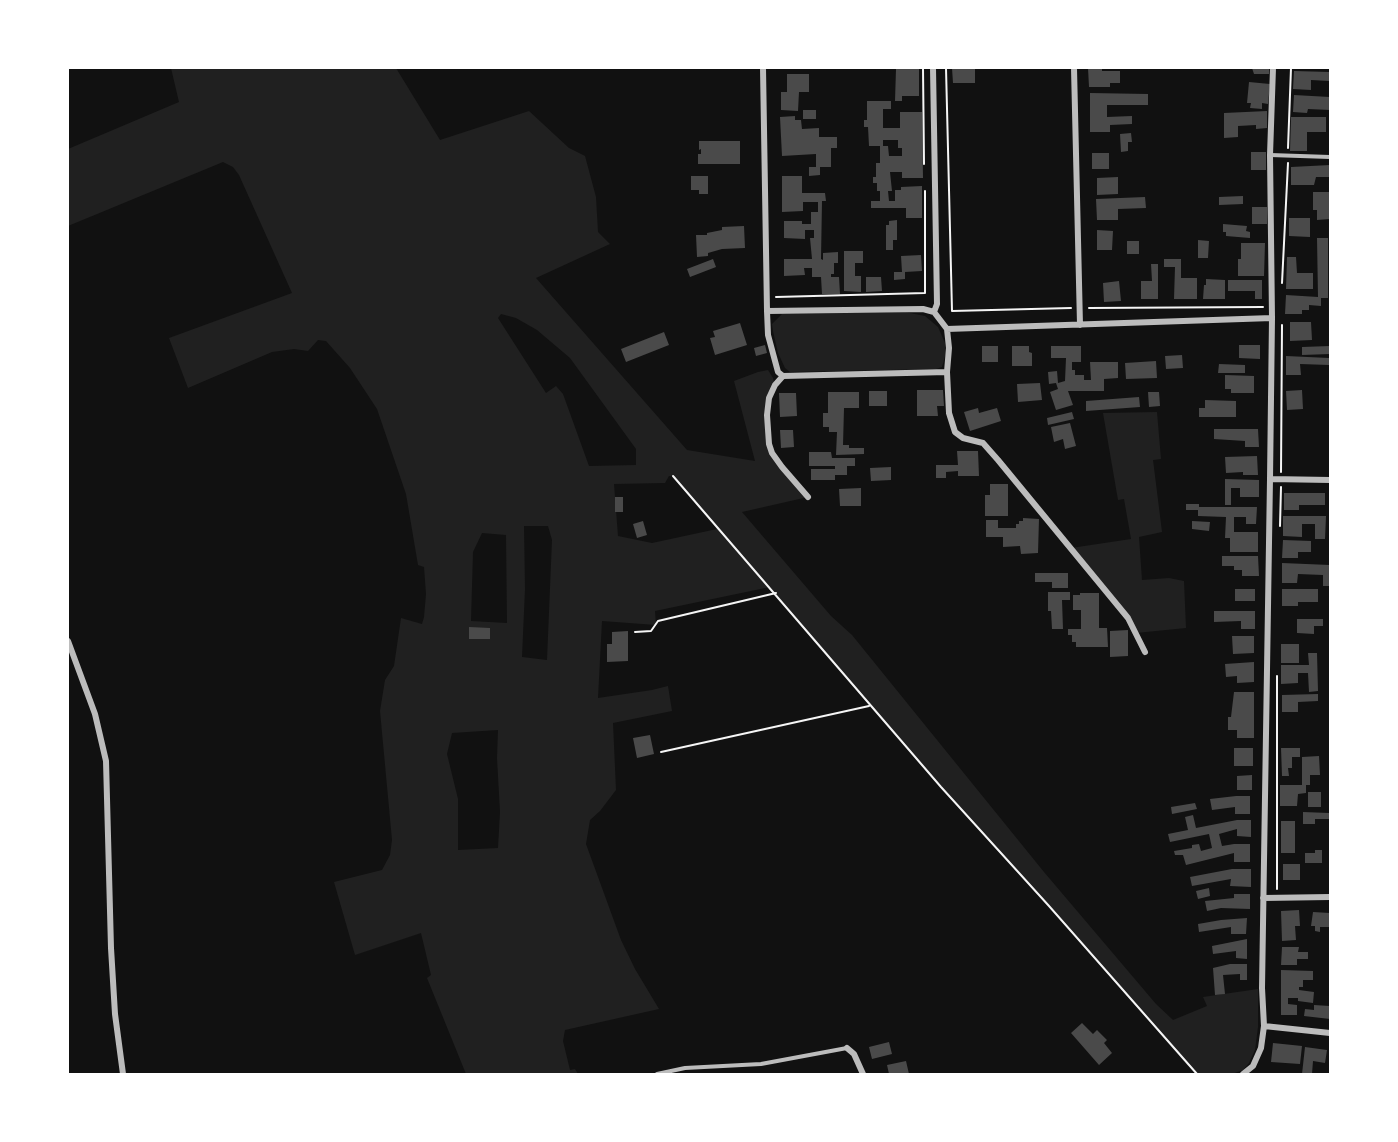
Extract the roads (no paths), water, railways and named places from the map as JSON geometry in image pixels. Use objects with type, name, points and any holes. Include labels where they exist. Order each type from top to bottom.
[{"type":"street","points":[[763,68],[768,335],[778,372],[783,376],[947,372]]},
{"type":"street","points":[[933,68],[937,304],[934,312]]},
{"type":"street","points":[[1074,68],[1080,325]]},
{"type":"street","points":[[1243,1074],[1253,1066],[1261,1048],[1264,1026],[1262,988],[1272,318],[1270,155],[1273,68]]},
{"type":"street","points":[[767,311],[912,308],[934,312],[948,329],[949,413],[955,432],[963,438],[982,443],[998,460],[1128,618],[1145,652]]},
{"type":"street","points":[[948,329],[1272,318]]},
{"type":"street","points":[[783,376],[774,385],[770,398],[767,415],[769,444],[772,453],[782,467],[808,497]]},
{"type":"street","points":[[1270,479],[1330,480]]},
{"type":"street","points":[[68,641],[95,714],[106,761],[115,1014],[123,1074]]},
{"type":"street","points":[[1263,898],[1330,897]]},
{"type":"street","points":[[1264,1026],[1330,1033]]},
{"type":"street","points":[[847,1048],[854,1054],[863,1074]]},
{"type":"lane","points":[[1270,155],[1330,157]]},
{"type":"lane","points":[[657,1074],[685,1068],[761,1064],[847,1048]]}]
